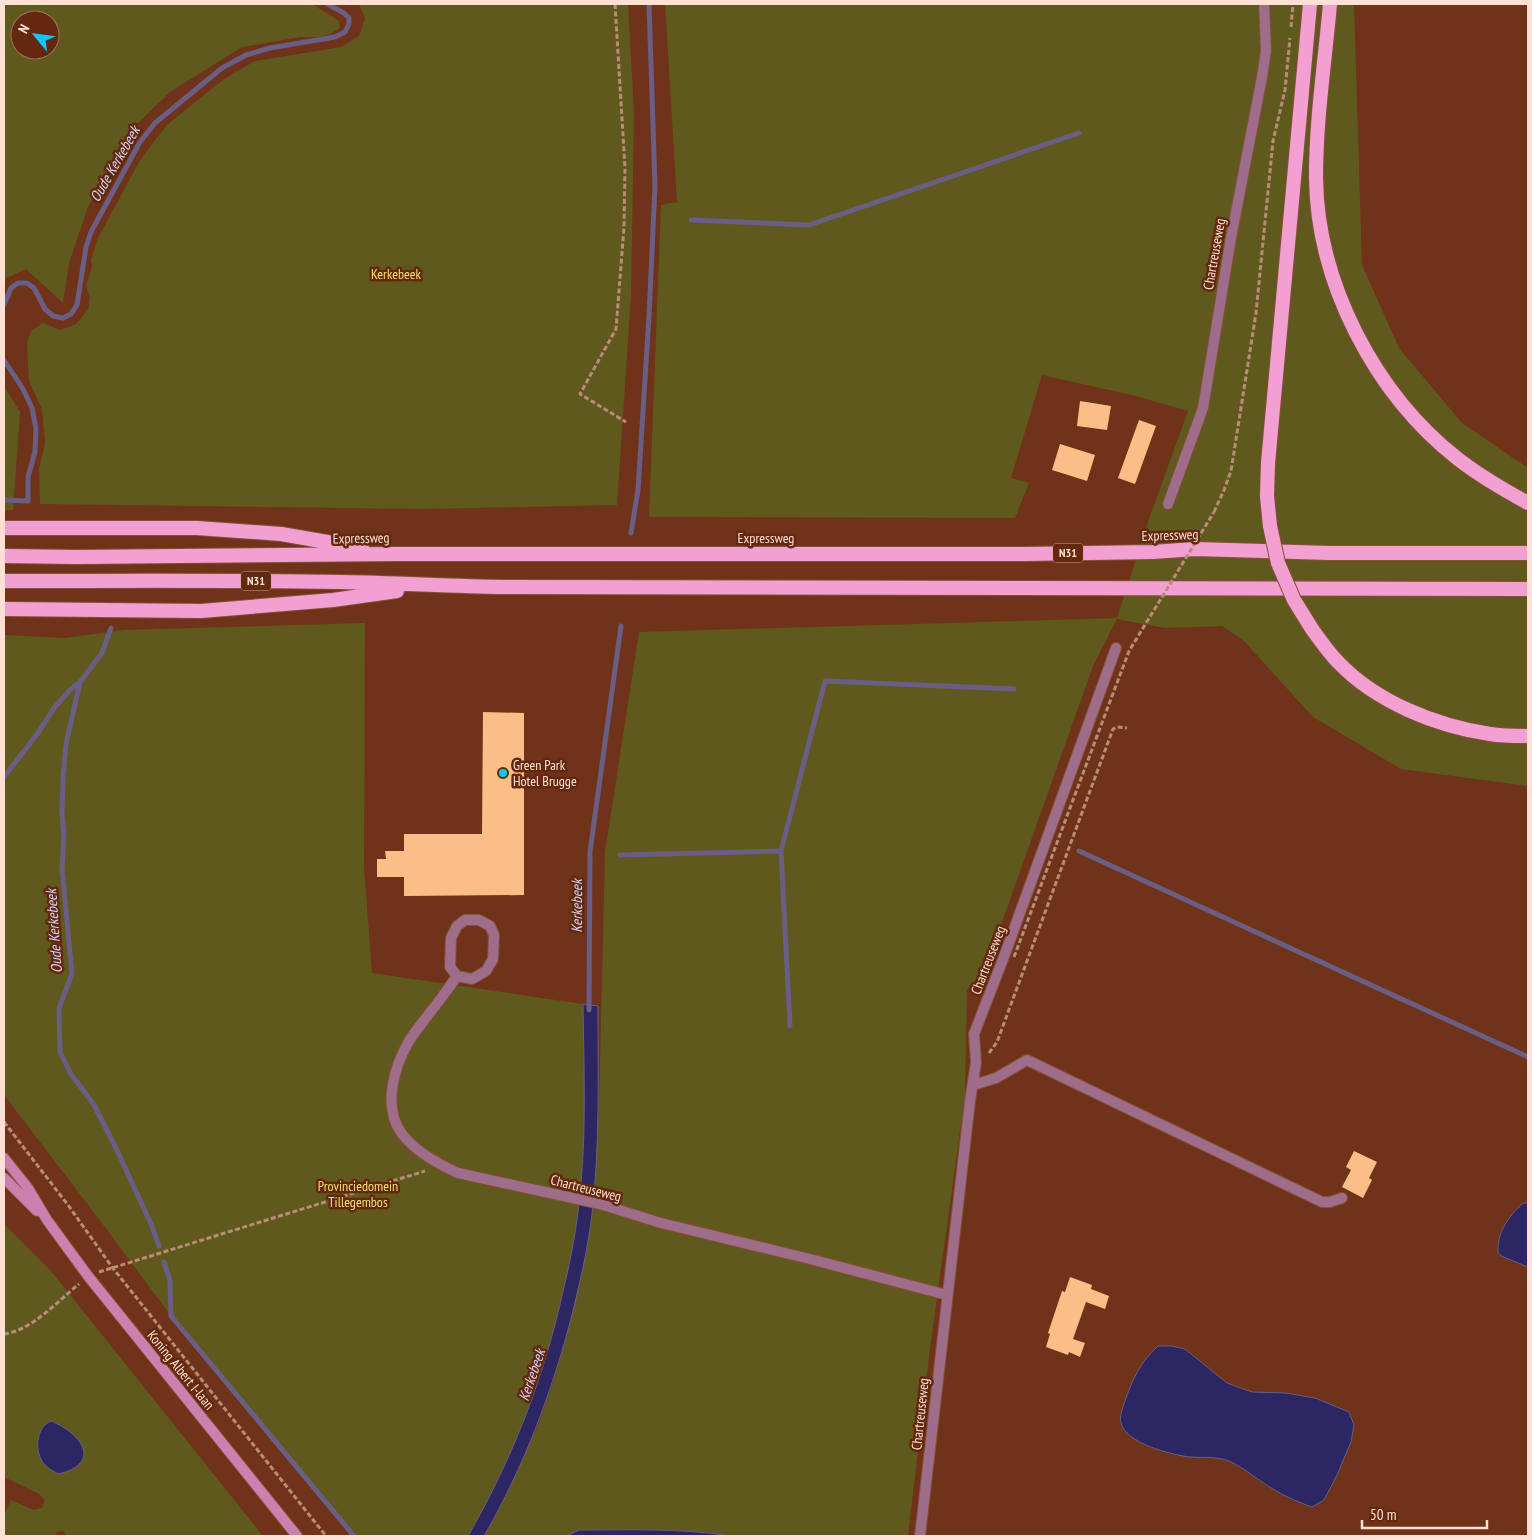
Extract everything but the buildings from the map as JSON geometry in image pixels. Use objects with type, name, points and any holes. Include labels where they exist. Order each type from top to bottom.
[{"type":"highway","points":[[1310,4],[1268,463],[1267,496],[1270,526],[1278,563],[1294,600],[1312,629],[1338,662],[1370,689],[1408,711],[1452,727],[1492,735],[1528,736]]},
{"type":"highway","points":[[1330,4],[1318,132],[1316,179],[1321,229],[1332,275],[1348,317],[1368,356],[1394,394],[1423,427],[1457,458],[1495,485],[1528,503]]},
{"type":"highway","name":"N31","points":[[4,528],[206,529],[281,534],[397,554]]},
{"type":"highway","name":"Expressweg","points":[[4,556],[1015,554],[1195,550],[1330,553],[1528,553]]},
{"type":"highway","name":"N31","points":[[4,581],[343,582],[435,586],[1528,589]]},
{"type":"highway","name":"N31","points":[[4,609],[202,611],[333,600],[435,586]]},
{"type":"main road","name":"Koning Albert I-laan","points":[[4,1158],[28,1188],[46,1220],[88,1276],[297,1536]]},
{"type":"main road","name":"Koning Albert I-laan","points":[[4,1178],[46,1220]]},
{"type":"street","name":"Chartreuseweg","points":[[1168,504],[1203,408],[1231,238],[1266,50],[1264,4]]},
{"type":"street","name":"Chartreuseweg","points":[[920,1536],[976,1062],[974,1034],[1116,648]]},
{"type":"street","points":[[465,920],[479,920],[490,926],[494,935],[493,959],[486,971],[472,979],[457,976],[450,967],[451,938],[457,926],[465,920]]},
{"type":"street","name":"Chartreuseweg","points":[[457,976],[410,1040],[396,1069],[391,1097],[394,1118],[402,1134],[420,1152],[441,1166],[458,1174],[600,1204],[661,1223],[948,1295]]},
{"type":"street","points":[[973,1085],[996,1078],[1027,1060],[1322,1202],[1330,1202],[1342,1198]]},
{"type":"path","points":[[615,4],[625,168],[624,227],[616,329],[580,394],[626,422]]},
{"type":"path","name":"Chartreuseweg","points":[[1014,957],[1129,651],[1214,512],[1231,471],[1252,345],[1273,141],[1285,90],[1293,4]]},
{"type":"path","points":[[976,1062],[990,1052],[997,1042],[1113,730],[1117,727],[1127,728]]},
{"type":"path","points":[[4,1122],[68,1205],[112,1267],[326,1536]]},
{"type":"path","points":[[4,1334],[12,1333],[27,1326],[88,1276],[441,1166]]},
{"type":"green space","points":[[4,4],[312,4],[339,21],[340,28],[320,37],[301,37],[242,47],[170,92],[133,128],[88,207],[69,263],[63,303],[26,269],[4,279]]},
{"type":"green space","name":"Kerkebeek","points":[[354,4],[628,4],[634,113],[631,295],[617,505],[420,509],[40,504],[39,469],[45,443],[42,409],[29,381],[27,343],[31,331],[43,323],[60,330],[76,324],[88,310],[90,298],[86,286],[98,238],[139,162],[168,124],[224,79],[255,61],[341,47],[359,36],[365,18],[359,5]]},
{"type":"green space","points":[[665,4],[1354,4],[1362,265],[1399,348],[1462,423],[1528,468],[1528,786],[1401,769],[1313,717],[1244,641],[1222,626],[1165,628],[1117,619],[1093,666],[991,953],[981,974],[967,990],[965,1095],[930,1348],[908,1536],[731,1536],[707,1532],[579,1530],[567,1536],[484,1536],[537,1428],[563,1349],[586,1254],[592,1214],[599,1106],[605,852],[639,632],[1117,618],[1148,522],[1188,411],[1132,395],[1042,375],[1011,478],[1029,483],[1015,518],[649,517],[661,205],[677,202]]},
{"type":"green space","points":[[4,386],[20,412],[13,510],[4,510]]},
{"type":"green space","name":"Provinciedomein Tillegembos","points":[[365,623],[364,868],[372,973],[583,1004],[583,1160],[577,1221],[568,1268],[547,1352],[526,1415],[499,1477],[468,1536],[354,1536],[171,1316],[4,1095],[4,635],[65,638],[124,630]]},
{"type":"green space","points":[[4,1224],[51,1271],[263,1536],[65,1536],[64,1531],[56,1532],[57,1536],[4,1536],[4,1515],[11,1500],[34,1510],[42,1508],[45,1500],[39,1494],[4,1477]]},
{"type":"shaded area","points":[[583,1004],[598,1006],[598,1084],[595,1188],[581,1278],[564,1344],[546,1401],[524,1456],[484,1536],[468,1536],[499,1477],[526,1415],[547,1352],[568,1268],[577,1221],[583,1160]]},
{"type":"shaded area","points":[[1523,1203],[1528,1203],[1528,1267],[1501,1256],[1498,1252],[1498,1245],[1505,1225]]},
{"type":"shaded area","points":[[1158,1346],[1172,1346],[1185,1349],[1227,1383],[1252,1392],[1286,1393],[1315,1398],[1349,1412],[1354,1425],[1351,1442],[1324,1500],[1312,1507],[1278,1492],[1231,1462],[1216,1458],[1190,1457],[1161,1451],[1140,1442],[1124,1430],[1120,1418],[1131,1386],[1138,1371]]},
{"type":"shaded area","points":[[51,1421],[71,1433],[83,1448],[84,1455],[81,1462],[73,1469],[59,1474],[45,1465],[41,1460],[38,1448],[39,1435],[46,1424]]},
{"type":"shaded area","points":[[579,1530],[674,1531],[731,1536],[567,1536]]},
{"type":"waterway","name":"Oude Kerkebeek","points":[[4,305],[11,288],[18,283],[27,283],[34,288],[45,309],[53,316],[63,318],[71,314],[77,305],[86,247],[91,232],[140,142],[155,123],[222,68],[246,55],[270,48],[335,37],[345,32],[349,24],[349,18],[344,13],[327,4]]},
{"type":"waterway","name":"Kerkebeek","points":[[631,533],[638,490],[655,186],[649,4]]},
{"type":"waterway","points":[[691,220],[809,225],[1079,133]]},
{"type":"waterway","name":"Oude Kerkebeek","points":[[4,360],[23,389],[32,408],[36,429],[35,452],[28,477],[28,501],[4,500]]},
{"type":"waterway","name":"Kerkebeek","points":[[589,1010],[590,852],[621,626]]},
{"type":"waterway","name":"Oude Kerkebeek","points":[[111,628],[102,653],[80,682],[66,744],[63,778],[62,812],[64,837],[62,868],[72,974],[59,1008],[60,1052],[71,1074],[94,1105],[115,1146],[151,1224],[159,1246]]},
{"type":"waterway","points":[[790,1026],[781,851],[825,681],[1014,689]]},
{"type":"waterway","points":[[4,777],[38,733],[54,708],[80,682]]},
{"type":"waterway","points":[[620,855],[781,851]]},
{"type":"waterway","points":[[1079,851],[1528,1057]]},
{"type":"waterway","points":[[164,1262],[170,1281],[171,1316],[354,1536]]},
{"type":"place","name":"Green Park Hotel Brugge","points":[[503,773]]}]
